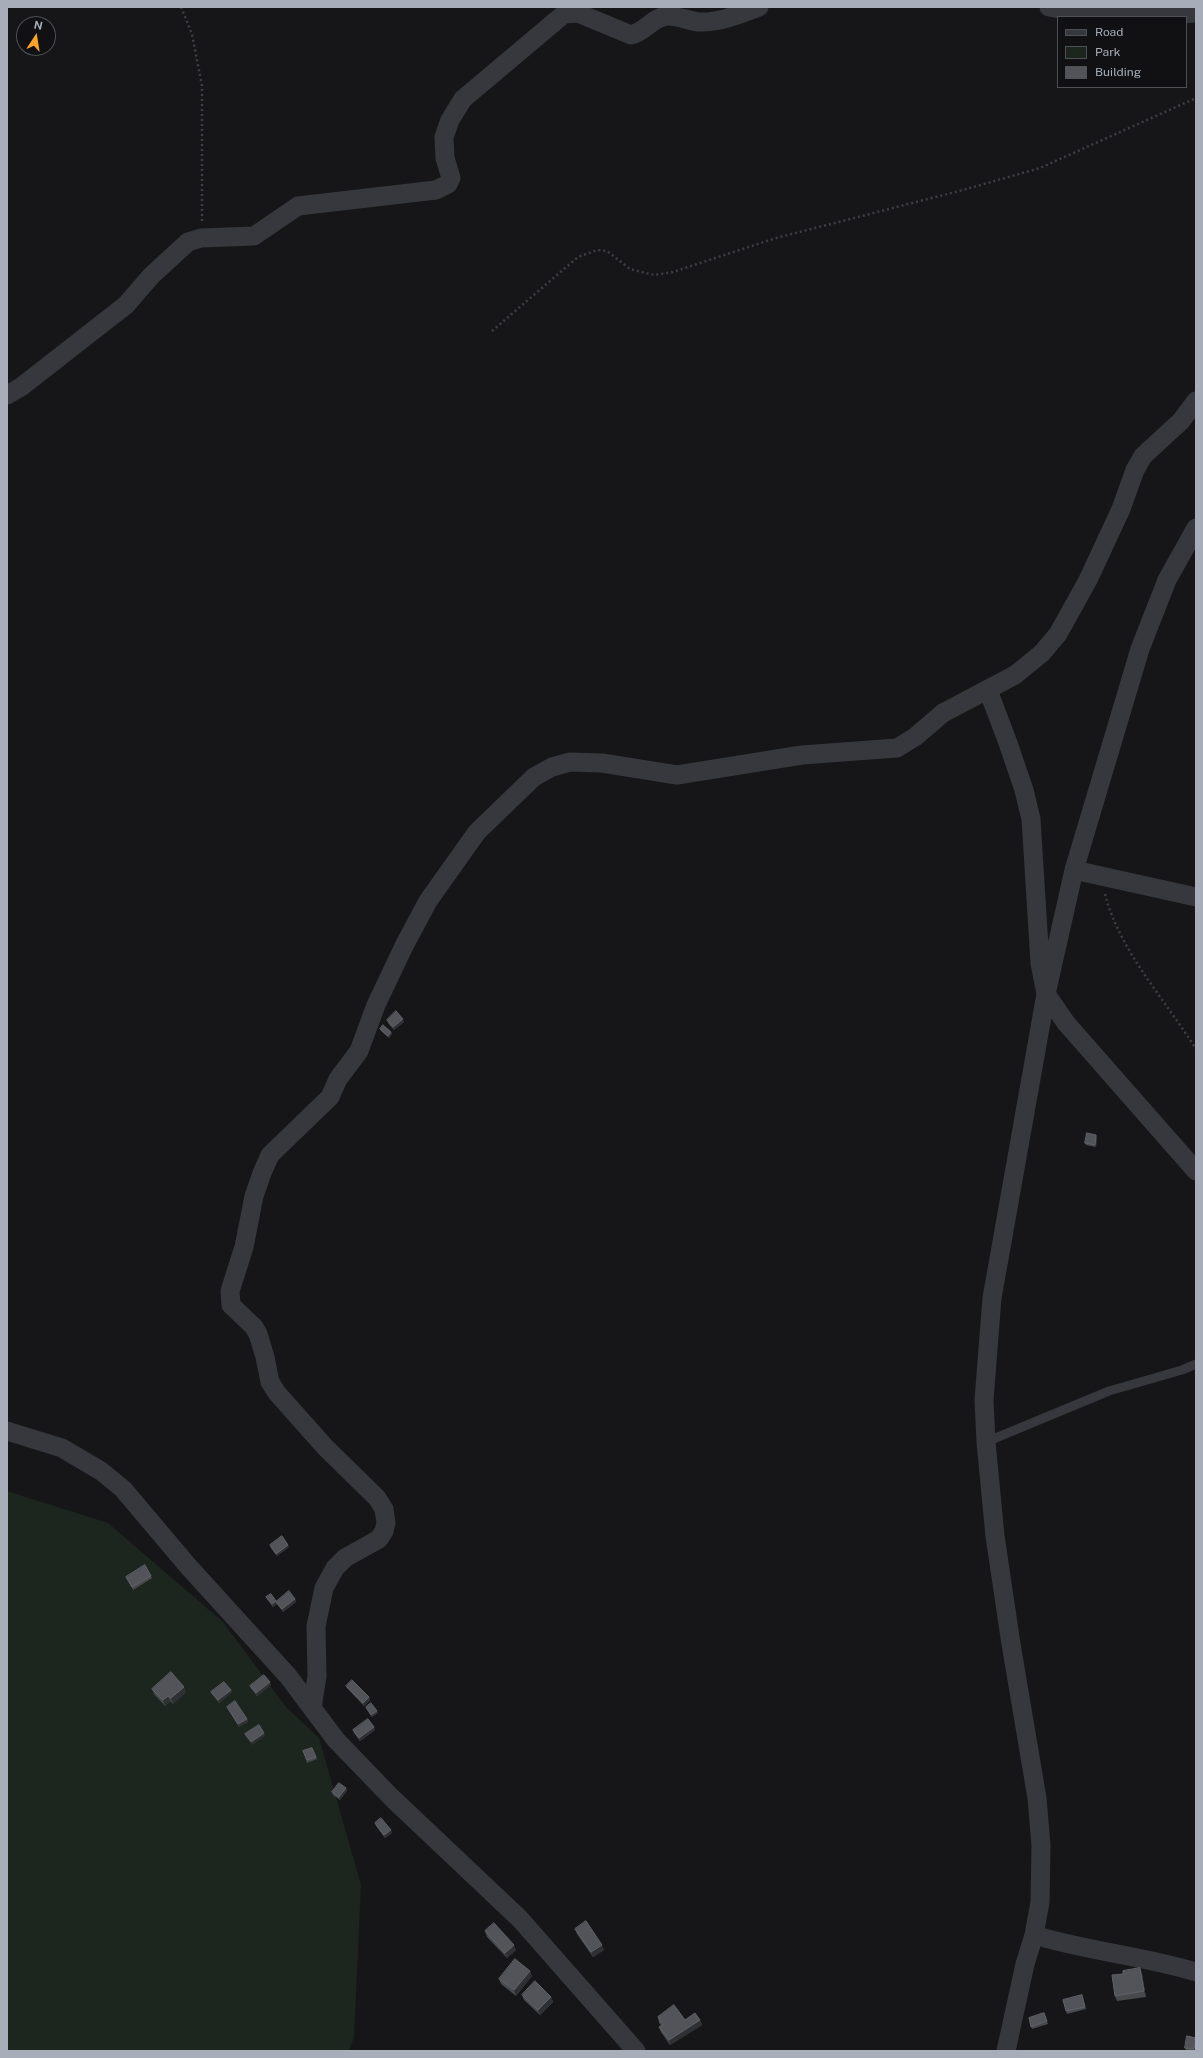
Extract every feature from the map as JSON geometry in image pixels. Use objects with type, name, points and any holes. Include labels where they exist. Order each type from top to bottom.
[{"type":"street","points":[[7,395],[21,387],[126,305],[151,276],[188,242],[201,238],[254,236],[298,206],[436,190],[448,184],[451,178],[445,158],[444,137],[450,120],[463,99],[564,14],[578,13],[631,35],[640,33],[656,18],[666,16],[698,22],[713,22],[759,7]]},
{"type":"street","points":[[1049,7],[1066,10],[1146,16],[1196,13]]},
{"type":"street","points":[[312,1708],[317,1676],[316,1626],[324,1588],[335,1568],[345,1558],[379,1539],[384,1531],[386,1523],[384,1508],[377,1498],[325,1447],[277,1393],[270,1382],[262,1343],[258,1334],[254,1327],[231,1305],[230,1291],[244,1247],[254,1196],[270,1155],[330,1097],[338,1079],[359,1050],[376,1005],[404,946],[428,901],[477,832],[534,777],[552,767],[570,762],[602,763],[677,775],[802,755],[897,748],[915,737],[943,713],[1015,675],[1042,653],[1058,634],[1088,580],[1121,509],[1135,470],[1143,456],[1181,421],[1196,401]]},
{"type":"street","points":[[1006,2051],[1024,1971],[1034,1935],[1041,1884],[1041,1845],[1037,1798],[1000,1567],[986,1442],[984,1400],[992,1298],[1046,994],[1074,870],[1140,649],[1167,580],[1196,528]]},
{"type":"street","points":[[988,690],[1011,750],[1031,819],[1040,963],[1046,994],[1066,1023],[1196,1171]]},
{"type":"street","points":[[1074,870],[1196,896]]},
{"type":"street","points":[[7,1431],[62,1448],[101,1471],[123,1489],[188,1566],[259,1642],[336,1740],[392,1798],[520,1919],[636,2051]]},
{"type":"street","points":[[1034,1935],[1057,1942],[1143,1958],[1196,1972]]},
{"type":"lane","points":[[986,1442],[1109,1391],[1196,1364]]},
{"type":"path","points":[[181,7],[192,34],[202,86],[201,238]]},
{"type":"path","points":[[492,331],[578,257],[597,250],[607,251],[630,269],[654,275],[673,272],[776,238],[963,190],[1040,168],[1196,98]]},
{"type":"path","points":[[1100,875],[1112,918],[1128,948],[1196,1049]]},
{"type":"green space","points":[[7,1491],[108,1523],[223,1622],[286,1707],[319,1738],[361,1885],[354,2037],[349,2051],[7,2051]]},
{"type":"building","points":[[396,1011],[403,1019],[393,1027],[387,1020]]},
{"type":"building","points":[[383,1025],[391,1032],[388,1036],[380,1029]]},
{"type":"building","points":[[1087,1133],[1096,1135],[1095,1145],[1085,1143]]},
{"type":"building","points":[[282,1536],[288,1545],[276,1554],[270,1545]]},
{"type":"building","points":[[145,1565],[151,1576],[132,1587],[126,1577]]},
{"type":"building","points":[[289,1591],[295,1599],[282,1609],[276,1602]]},
{"type":"building","points":[[271,1594],[276,1601],[272,1604],[266,1597]]},
{"type":"building","points":[[171,1672],[184,1687],[171,1698],[168,1696],[163,1700],[152,1689]]},
{"type":"building","points":[[264,1675],[270,1682],[256,1693],[250,1686]]},
{"type":"building","points":[[352,1680],[369,1697],[363,1703],[346,1686]]},
{"type":"building","points":[[224,1682],[231,1690],[218,1700],[211,1692]]},
{"type":"building","points":[[235,1701],[247,1719],[238,1724],[227,1707]]},
{"type":"building","points":[[371,1703],[377,1711],[371,1715],[366,1707]]},
{"type":"building","points":[[368,1719],[374,1727],[359,1738],[353,1730]]},
{"type":"building","points":[[259,1725],[264,1733],[251,1742],[245,1734]]},
{"type":"building","points":[[312,1748],[316,1757],[307,1760],[303,1751]]},
{"type":"building","points":[[339,1783],[346,1788],[339,1797],[332,1792]]},
{"type":"building","points":[[381,1818],[391,1830],[384,1835],[375,1823]]},
{"type":"building","points":[[586,1921],[602,1945],[591,1952],[575,1929]]},
{"type":"building","points":[[494,1923],[514,1945],[505,1953],[485,1931]]},
{"type":"building","points":[[515,1959],[530,1971],[514,1990],[499,1979]]},
{"type":"building","points":[[1140,1968],[1144,1991],[1115,1996],[1112,1975],[1123,1974],[1123,1971]]},
{"type":"building","points":[[535,1981],[551,1997],[538,2010],[522,1995]]},
{"type":"building","points":[[1082,1995],[1085,2007],[1066,2011],[1063,2000]]},
{"type":"building","points":[[674,2005],[685,2020],[695,2013],[700,2020],[669,2040],[659,2027],[663,2025],[658,2017]]},
{"type":"building","points":[[1044,2013],[1047,2021],[1031,2027],[1029,2018]]},
{"type":"building","points":[[1187,2036],[1196,2038],[1194,2049],[1185,2048]]}]
